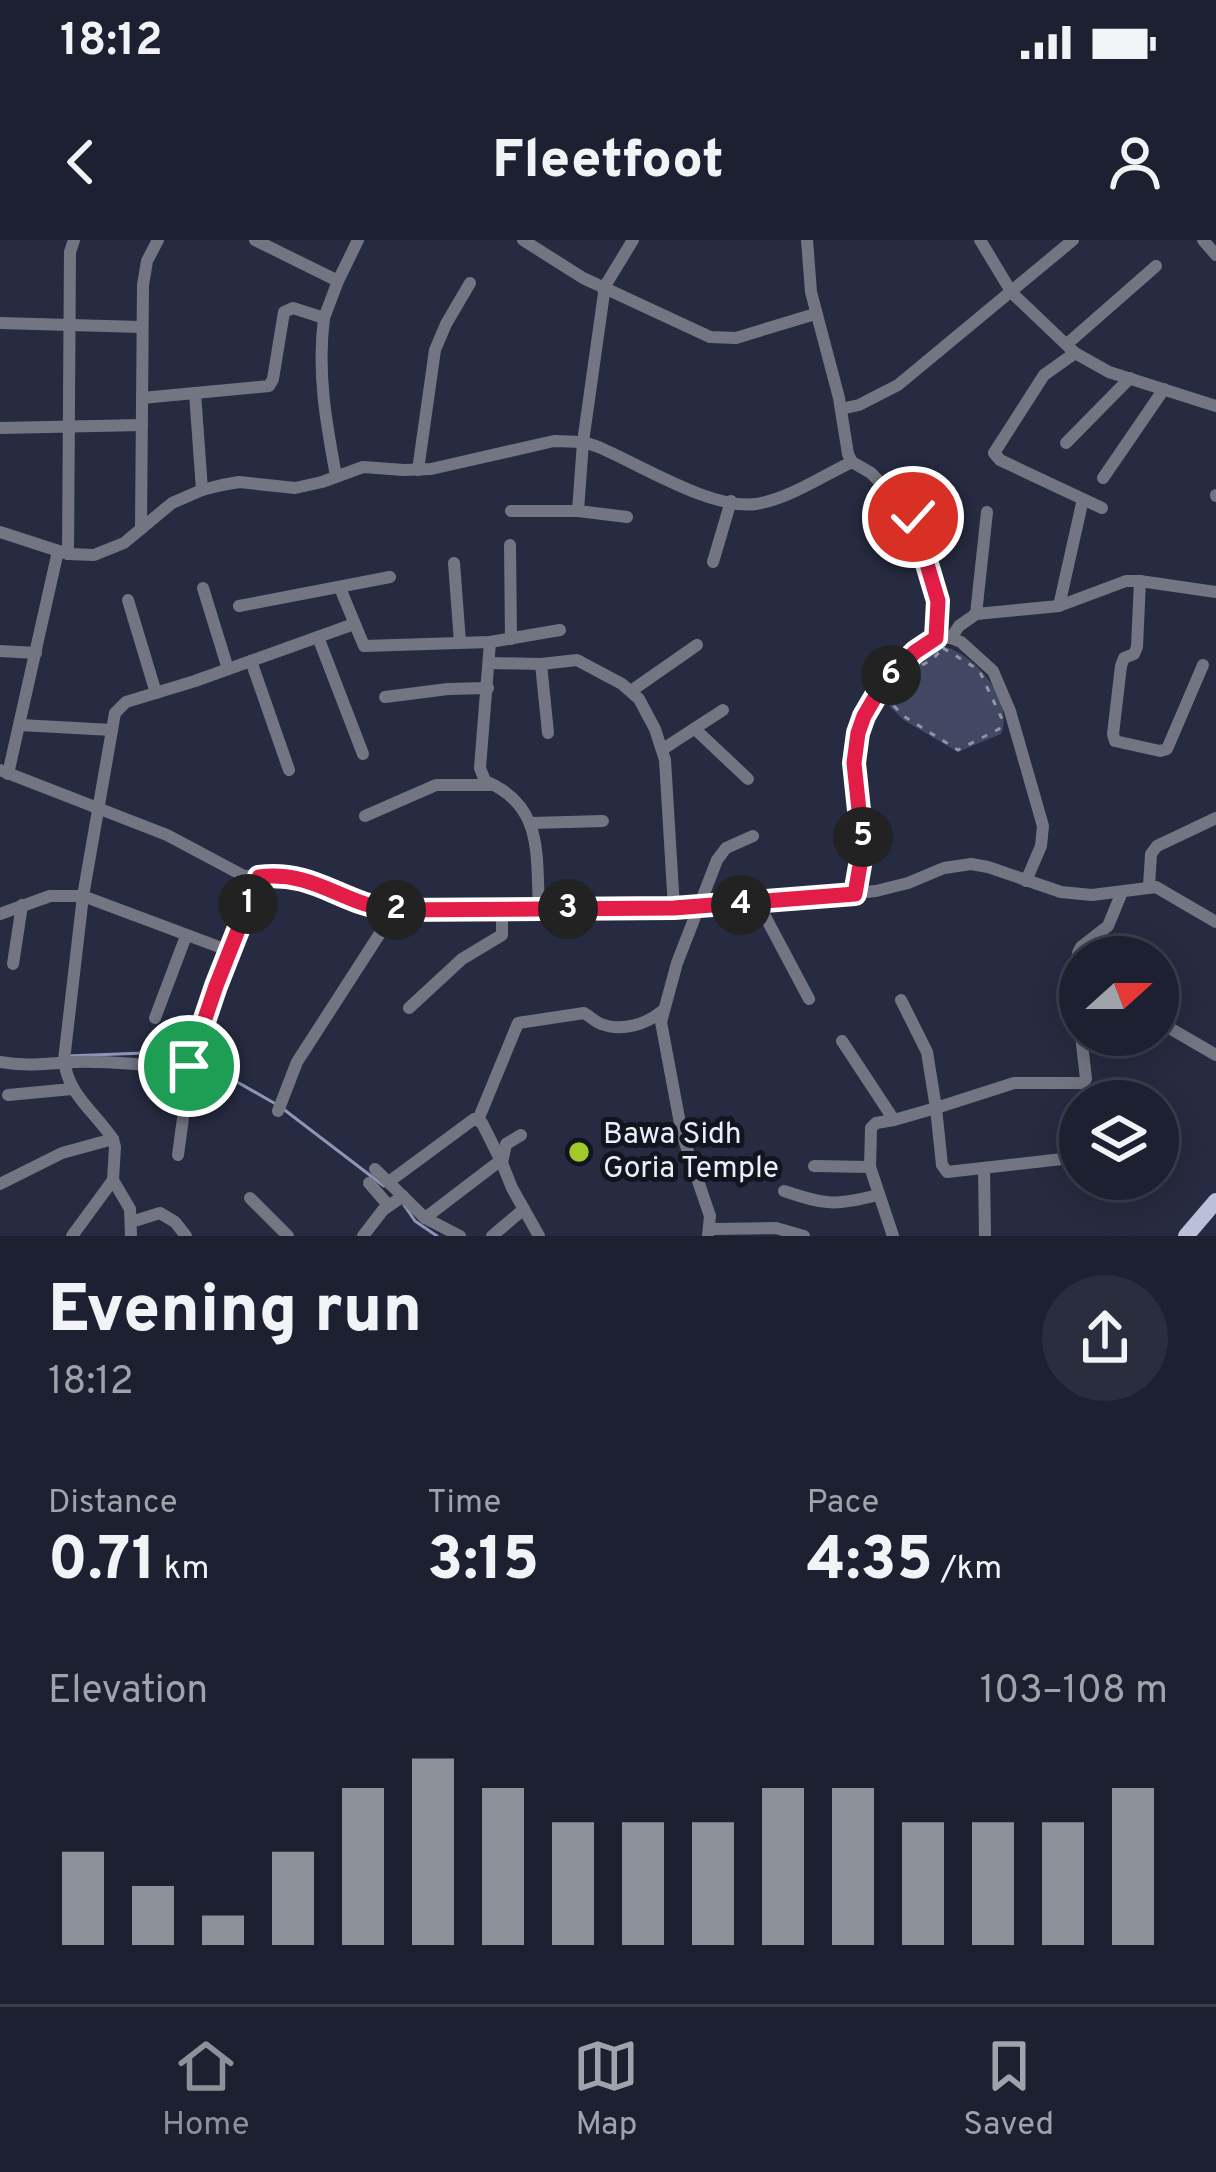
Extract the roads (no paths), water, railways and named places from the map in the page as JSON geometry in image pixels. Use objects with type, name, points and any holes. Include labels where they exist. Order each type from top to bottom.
[{"type":"main road","points":[[1186,1236],[1216,1201]]},
{"type":"street","points":[[74,240],[63,552],[4,772],[167,835],[234,872],[304,878],[357,902],[395,910],[758,903],[890,888],[958,864],[988,867],[1047,889],[1077,894],[1149,886],[1216,922]]},
{"type":"street","points":[[141,530],[144,272],[158,240]]},
{"type":"street","points":[[255,240],[338,281]]},
{"type":"street","points":[[336,476],[320,382],[320,349],[324,318],[358,240]]},
{"type":"street","points":[[523,240],[565,268],[710,337],[736,338],[815,314]]},
{"type":"street","points":[[578,511],[605,286],[633,240]]},
{"type":"street","points":[[807,240],[815,314],[852,462],[871,473],[917,524],[938,601],[936,638]]},
{"type":"street","points":[[980,240],[1012,293],[1095,366],[1216,406]]},
{"type":"street","points":[[841,410],[898,385],[1073,240]]},
{"type":"street","points":[[1203,240],[1216,255]]},
{"type":"street","points":[[1102,508],[1000,460],[994,452],[1040,380],[1156,266]]},
{"type":"street","points":[[418,470],[435,350],[470,283]]},
{"type":"street","points":[[142,398],[269,386],[284,312],[293,308],[324,318]]},
{"type":"street","points":[[0,323],[141,327]]},
{"type":"street","points":[[1066,443],[1130,378]]},
{"type":"street","points":[[1103,478],[1164,388]]},
{"type":"street","points":[[195,393],[202,490]]},
{"type":"street","points":[[0,428],[142,425]]},
{"type":"street","points":[[0,532],[63,552],[94,555],[124,543],[172,503],[202,490],[239,482],[295,488],[362,466],[418,470],[540,443],[583,442],[674,483],[756,504],[852,462]]},
{"type":"street","points":[[1059,606],[1083,499]]},
{"type":"street","points":[[713,562],[730,501]]},
{"type":"street","points":[[511,512],[578,511],[627,517]]},
{"type":"street","points":[[976,614],[987,512]]},
{"type":"street","points":[[510,545],[511,639]]},
{"type":"street","points":[[454,563],[460,642]]},
{"type":"street","points":[[239,606],[390,577]]},
{"type":"street","points":[[951,638],[976,614],[1059,606],[1140,580],[1216,592]]},
{"type":"street","points":[[1140,580],[1137,647],[1121,666],[1115,741],[1167,749],[1202,665]]},
{"type":"street","points":[[203,588],[228,669]]},
{"type":"street","points":[[340,588],[364,646],[490,642],[560,630]]},
{"type":"street","points":[[128,601],[156,693]]},
{"type":"street","points":[[72,1236],[113,1180],[112,1139],[72,1089],[64,1058],[83,896],[115,713],[121,704],[353,624]]},
{"type":"street","points":[[318,637],[363,754]]},
{"type":"street","points":[[855,894],[863,848],[854,763],[858,733],[884,682],[936,638],[951,638],[971,650],[992,671],[1010,711],[1043,826],[1041,847],[1026,881]]},
{"type":"street","points":[[490,642],[480,768],[484,781],[511,795],[531,823],[539,909]]},
{"type":"street","points":[[632,691],[698,645]]},
{"type":"street","points":[[0,651],[36,653]]},
{"type":"street","points":[[490,663],[577,660],[632,691],[645,708],[663,749],[674,908]]},
{"type":"street","points":[[251,661],[289,770]]},
{"type":"street","points":[[541,664],[548,733]]},
{"type":"street","points":[[386,697],[488,688]]},
{"type":"street","points":[[663,749],[724,710]]},
{"type":"street","points":[[20,725],[112,730]]},
{"type":"street","points":[[695,729],[748,779]]},
{"type":"street","points":[[365,816],[436,785],[495,785]]},
{"type":"street","points":[[1149,886],[1151,854],[1157,847],[1216,818]]},
{"type":"street","points":[[531,823],[603,821]]},
{"type":"street","points":[[753,836],[721,853],[697,906],[663,1010],[661,1031],[682,1133],[703,1192],[710,1233],[776,1228],[804,1236]]},
{"type":"street","points":[[178,1155],[190,1065],[259,877]]},
{"type":"street","points":[[1096,936],[1108,926],[1122,892]]},
{"type":"street","points":[[0,914],[50,896],[83,896],[230,951]]},
{"type":"street","points":[[758,903],[809,999]]},
{"type":"street","points":[[13,964],[22,905]]},
{"type":"street","points":[[409,1008],[462,959],[502,935],[502,909]]},
{"type":"street","points":[[280,1106],[297,1062],[395,910]]},
{"type":"street","points":[[155,1018],[186,936]]},
{"type":"street","points":[[901,1000],[925,1045],[944,1169],[951,1173],[1059,1160]]},
{"type":"street","points":[[478,1120],[521,1021],[584,1012],[600,1024],[623,1026],[646,1023],[663,1010]]},
{"type":"street","points":[[1179,1034],[1216,1055]]},
{"type":"street","points":[[842,1041],[895,1120]]},
{"type":"street","points":[[893,1236],[870,1167],[871,1128],[876,1123],[1015,1083],[1082,1083],[1086,1079],[1083,1056]]},
{"type":"street","points":[[0,1062],[28,1066],[64,1058],[190,1065]]},
{"type":"street","points":[[8,1095],[72,1089]]},
{"type":"street","points":[[390,1181],[470,1119],[478,1120],[539,1236]]},
{"type":"street","points":[[425,1218],[501,1161],[506,1144],[521,1135]]},
{"type":"street","points":[[0,1184],[62,1153],[112,1139]]},
{"type":"street","points":[[814,1166],[870,1167]]},
{"type":"street","points":[[375,1169],[390,1181],[396,1201]]},
{"type":"street","points":[[984,1170],[985,1236]]},
{"type":"street","points":[[113,1180],[130,1209],[131,1229],[160,1213],[186,1236]]},
{"type":"street","points":[[369,1183],[460,1236]]},
{"type":"street","points":[[784,1191],[836,1205],[878,1195]]},
{"type":"street","points":[[250,1198],[288,1236]]},
{"type":"street","points":[[363,1236],[396,1201]]},
{"type":"street","points":[[492,1236],[524,1209]]},
{"type":"waterway","points":[[67,1056],[144,1053],[188,1060]]},
{"type":"waterway","points":[[197,1064],[274,1103]]},
{"type":"waterway","points":[[282,1108],[384,1186]]},
{"type":"waterway","points":[[404,1205],[415,1221],[437,1236]]},
{"type":"place","name":"Bawa Sidh Goria Temple","points":[[579,1152]]}]
